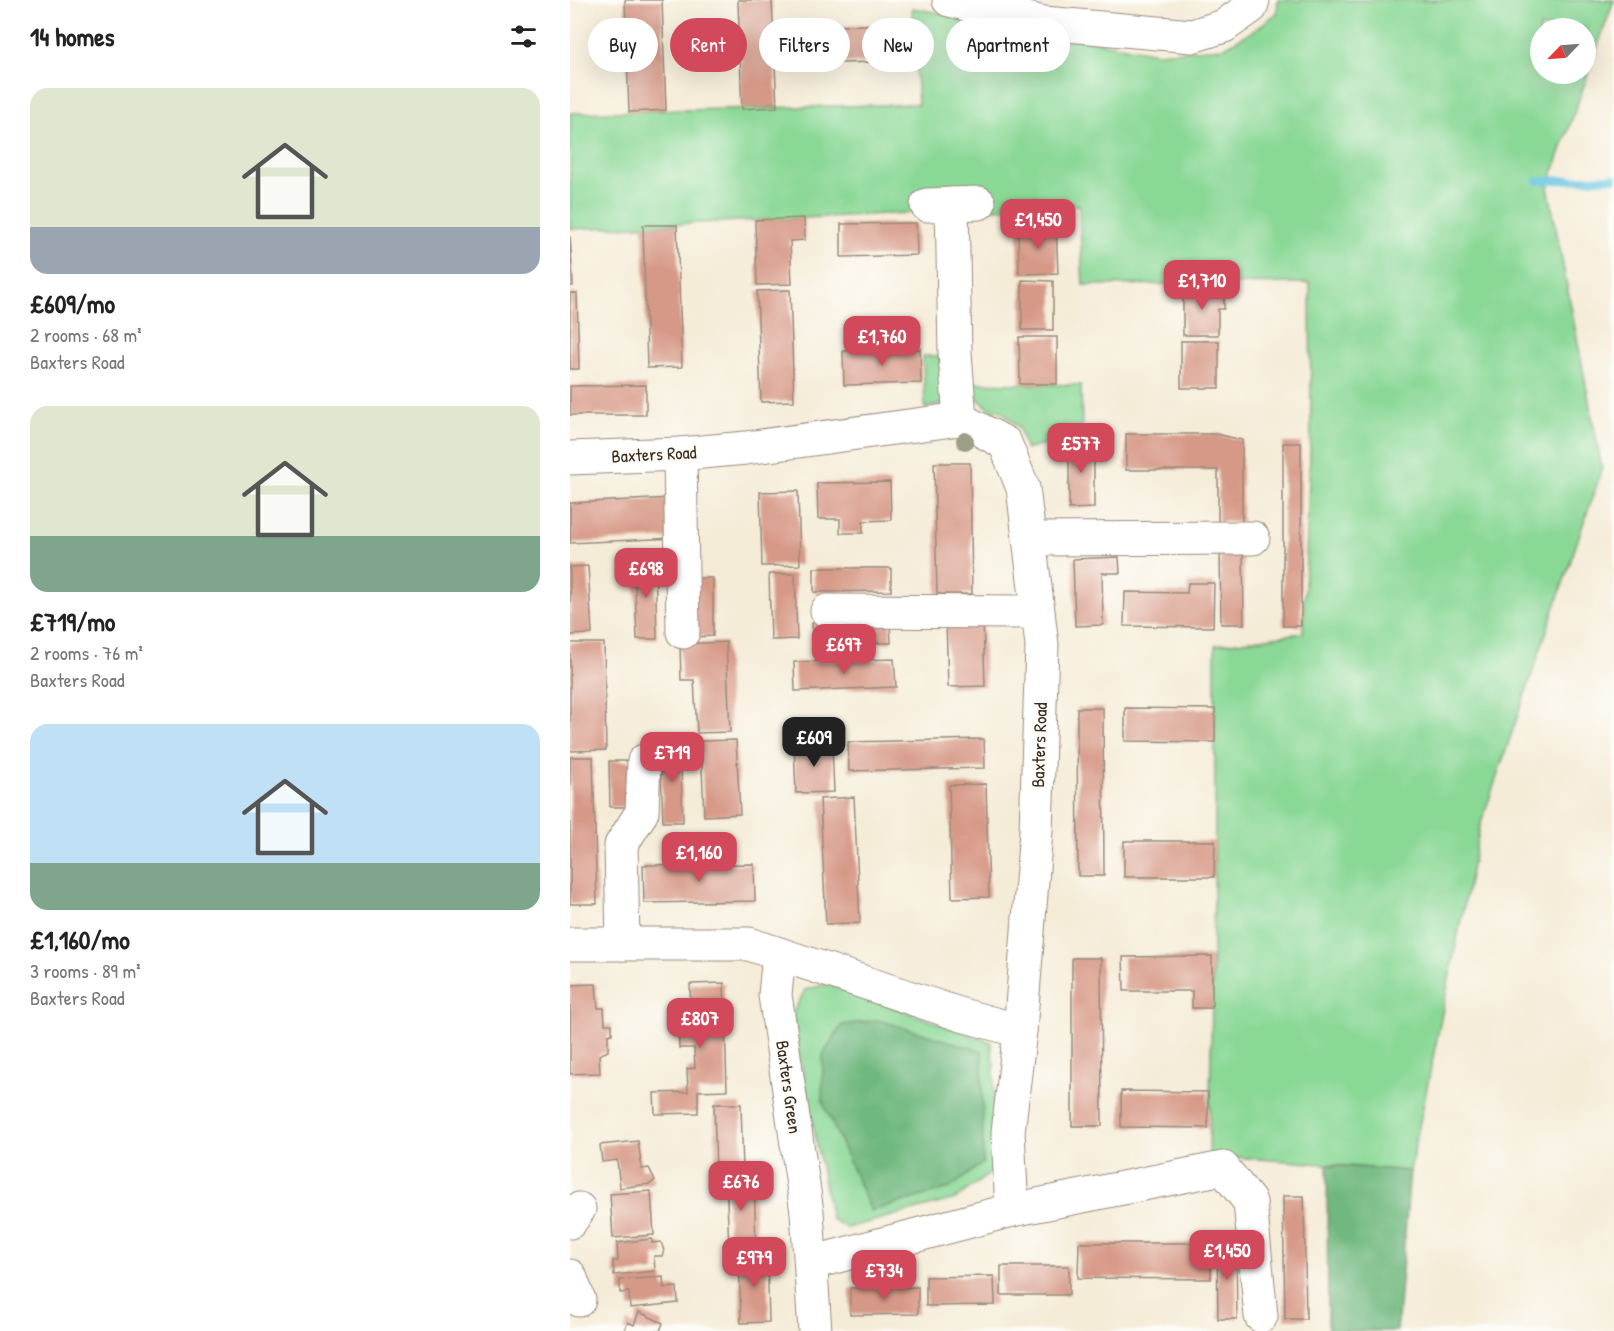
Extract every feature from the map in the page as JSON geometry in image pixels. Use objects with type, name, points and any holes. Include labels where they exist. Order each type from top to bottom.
[{"type":"street","points":[[949,0],[1044,23],[1192,36],[1224,26],[1251,7],[1253,0]]},
{"type":"street","points":[[953,204],[955,353],[960,419]]},
{"type":"street","name":"Baxters Road","points":[[570,458],[680,454],[746,448],[960,419],[1005,443],[1023,488],[1042,645],[1036,831],[1020,1031]]},
{"type":"street","points":[[680,454],[683,632]]},
{"type":"street","points":[[1029,539],[1253,538]]},
{"type":"street","points":[[827,611],[1038,612]]},
{"type":"street","points":[[623,944],[621,845],[642,812],[644,761]]},
{"type":"street","points":[[570,944],[749,944],[962,1015],[1020,1031],[1008,1132],[1012,1210]]},
{"type":"street","name":"Baxters Green","points":[[778,954],[775,995],[807,1212],[815,1331]]},
{"type":"street","points":[[811,1263],[1012,1210],[1223,1167],[1250,1202],[1261,1316]]},
{"type":"green space","points":[[1278,0],[1614,0],[1596,51],[1596,18],[1530,18],[1530,84],[1584,84],[1548,187],[1602,469],[1480,826],[1410,1171],[1209,1155],[1215,841],[1215,645],[1303,633],[1311,429],[1310,283],[1083,285],[1079,205],[570,229],[570,113],[918,104],[916,72],[934,72],[934,18],[913,18],[912,8],[966,18],[946,18],[946,72],[1070,72],[1070,37],[1157,53],[1223,48],[1253,31],[1277,13]]},
{"type":"green space","points":[[923,356],[940,356],[945,398],[941,404],[925,408]]},
{"type":"green space","points":[[973,383],[1081,385],[1082,431],[1026,450],[1019,428],[1002,411],[990,409],[978,399]]},
{"type":"green space","points":[[827,984],[991,1042],[994,1065],[993,1171],[955,1199],[847,1228],[831,1219],[792,1015],[805,990]]},
{"type":"green space","points":[[878,1020],[982,1051],[983,1163],[950,1188],[871,1211],[822,1100],[823,1055],[842,1025]]},
{"type":"green space","points":[[1327,1165],[1410,1171],[1397,1331],[1328,1331]]},
{"type":"building","points":[[625,0],[662,0],[666,110],[629,112],[628,72],[658,72],[658,18],[626,18]]},
{"type":"building","points":[[738,0],[772,0],[773,18],[759,18],[759,72],[775,72],[777,107],[742,109],[741,72],[747,72],[747,18],[739,18]]},
{"type":"building","points":[[862,25],[862,62],[850,63],[850,26]]},
{"type":"building","points":[[804,218],[805,240],[790,241],[792,284],[757,285],[755,220]]},
{"type":"building","points":[[916,223],[917,255],[841,257],[841,224]]},
{"type":"building","points":[[643,225],[677,225],[682,367],[647,368]]},
{"type":"building","points":[[1056,226],[1058,273],[1019,274],[1018,227]]},
{"type":"building","points":[[570,236],[573,286],[570,286]]},
{"type":"building","points":[[1022,280],[1053,281],[1053,330],[1022,330]]},
{"type":"building","points":[[1183,289],[1224,289],[1224,309],[1218,309],[1218,335],[1183,335]]},
{"type":"building","points":[[790,290],[794,401],[761,402],[757,291]]},
{"type":"building","points":[[570,293],[577,293],[579,369],[570,369]]},
{"type":"building","points":[[1019,337],[1057,337],[1057,384],[1020,384]]},
{"type":"building","points":[[1181,341],[1219,341],[1219,388],[1181,388]]},
{"type":"building","points":[[920,349],[921,383],[844,385],[843,351]]},
{"type":"building","points":[[646,385],[646,415],[570,415],[570,386]]},
{"type":"building","points":[[1126,434],[1217,434],[1242,440],[1242,522],[1218,522],[1218,470],[1126,470]]},
{"type":"building","points":[[1069,439],[1094,439],[1094,508],[1069,509]]},
{"type":"building","points":[[1283,443],[1301,443],[1301,626],[1283,626]]},
{"type":"building","points":[[934,463],[970,463],[972,594],[937,594]]},
{"type":"building","points":[[890,482],[891,520],[863,521],[863,533],[840,533],[840,519],[818,519],[817,483]]},
{"type":"building","points":[[798,491],[800,565],[762,566],[760,492]]},
{"type":"building","points":[[673,498],[675,538],[570,543],[570,503]]},
{"type":"building","points":[[1220,549],[1243,549],[1244,624],[1221,624]]},
{"type":"building","points":[[1119,557],[1120,573],[1102,573],[1103,625],[1075,626],[1073,559]]},
{"type":"building","points":[[655,560],[657,639],[637,639],[634,561]]},
{"type":"building","points":[[588,566],[592,634],[570,635],[570,567]]},
{"type":"building","points":[[814,568],[891,568],[891,591],[814,592]]},
{"type":"building","points":[[769,574],[795,574],[797,639],[771,640]]},
{"type":"building","points":[[693,578],[713,578],[713,636],[694,637]]},
{"type":"building","points":[[1188,583],[1214,583],[1213,627],[1124,626],[1125,592],[1187,593]]},
{"type":"building","points":[[983,618],[985,686],[948,687],[946,619]]},
{"type":"building","points":[[890,622],[891,643],[813,643],[812,623]]},
{"type":"building","points":[[726,642],[730,732],[697,733],[694,680],[681,680],[680,644]]},
{"type":"building","points":[[570,643],[604,643],[606,750],[570,751]]},
{"type":"building","points":[[894,659],[896,687],[795,691],[794,662]]},
{"type":"building","points":[[1077,708],[1103,708],[1104,876],[1078,876]]},
{"type":"building","points":[[1125,708],[1215,709],[1215,742],[1125,741]]},
{"type":"building","points":[[984,739],[985,768],[849,771],[848,742]]},
{"type":"building","points":[[736,740],[740,814],[704,816],[701,741]]},
{"type":"building","points":[[680,743],[683,822],[663,822],[660,744]]},
{"type":"building","points":[[832,744],[834,792],[796,793],[794,745]]},
{"type":"building","points":[[570,757],[593,757],[597,904],[570,904]]},
{"type":"building","points":[[609,761],[634,761],[635,807],[610,807]]},
{"type":"building","points":[[986,784],[989,897],[952,898],[949,785]]},
{"type":"building","points":[[854,797],[860,923],[826,924],[820,799]]},
{"type":"building","points":[[1124,841],[1215,841],[1214,877],[1124,877]]},
{"type":"building","points":[[754,864],[755,901],[644,903],[643,865]]},
{"type":"building","points":[[1212,956],[1212,1008],[1192,1008],[1192,991],[1124,991],[1123,957]]},
{"type":"building","points":[[1072,958],[1101,958],[1102,1126],[1072,1126]]},
{"type":"building","points":[[724,983],[727,1090],[698,1091],[698,1113],[655,1114],[654,1093],[688,1092],[687,1069],[695,1068],[694,1048],[679,1048],[678,1016],[691,1015],[690,984]]},
{"type":"building","points":[[596,984],[598,1008],[604,1008],[605,1024],[612,1024],[612,1034],[608,1035],[608,1051],[599,1055],[600,1073],[570,1074],[570,985]]},
{"type":"building","points":[[1121,1091],[1208,1092],[1208,1128],[1121,1127]]},
{"type":"building","points":[[714,1104],[741,1104],[743,1171],[716,1172]]},
{"type":"building","points":[[638,1141],[642,1169],[649,1168],[655,1180],[650,1184],[620,1188],[617,1160],[602,1162],[600,1145]]},
{"type":"building","points":[[754,1178],[756,1246],[729,1247],[726,1179]]},
{"type":"building","points":[[651,1191],[654,1235],[613,1238],[610,1194]]},
{"type":"building","points":[[1283,1196],[1304,1196],[1306,1319],[1285,1319]]},
{"type":"building","points":[[652,1239],[652,1243],[661,1242],[664,1251],[662,1256],[654,1256],[655,1271],[614,1275],[613,1261],[618,1261],[617,1243]]},
{"type":"building","points":[[1079,1243],[1211,1243],[1211,1279],[1078,1278]]},
{"type":"building","points":[[1217,1243],[1236,1243],[1237,1319],[1218,1319]]},
{"type":"building","points":[[767,1252],[769,1322],[741,1323],[739,1253]]},
{"type":"building","points":[[1001,1266],[1069,1266],[1069,1295],[1001,1295]]},
{"type":"building","points":[[994,1276],[995,1305],[926,1306],[926,1277]]},
{"type":"building","points":[[663,1277],[664,1288],[677,1287],[678,1303],[630,1308],[629,1292],[620,1293],[620,1280]]},
{"type":"building","points":[[918,1287],[918,1314],[850,1315],[850,1288]]},
{"type":"building","points":[[639,1312],[663,1323],[660,1331],[624,1331],[628,1322],[634,1325]]},
{"type":"waterway","points":[[1538,181],[1614,178]]}]
